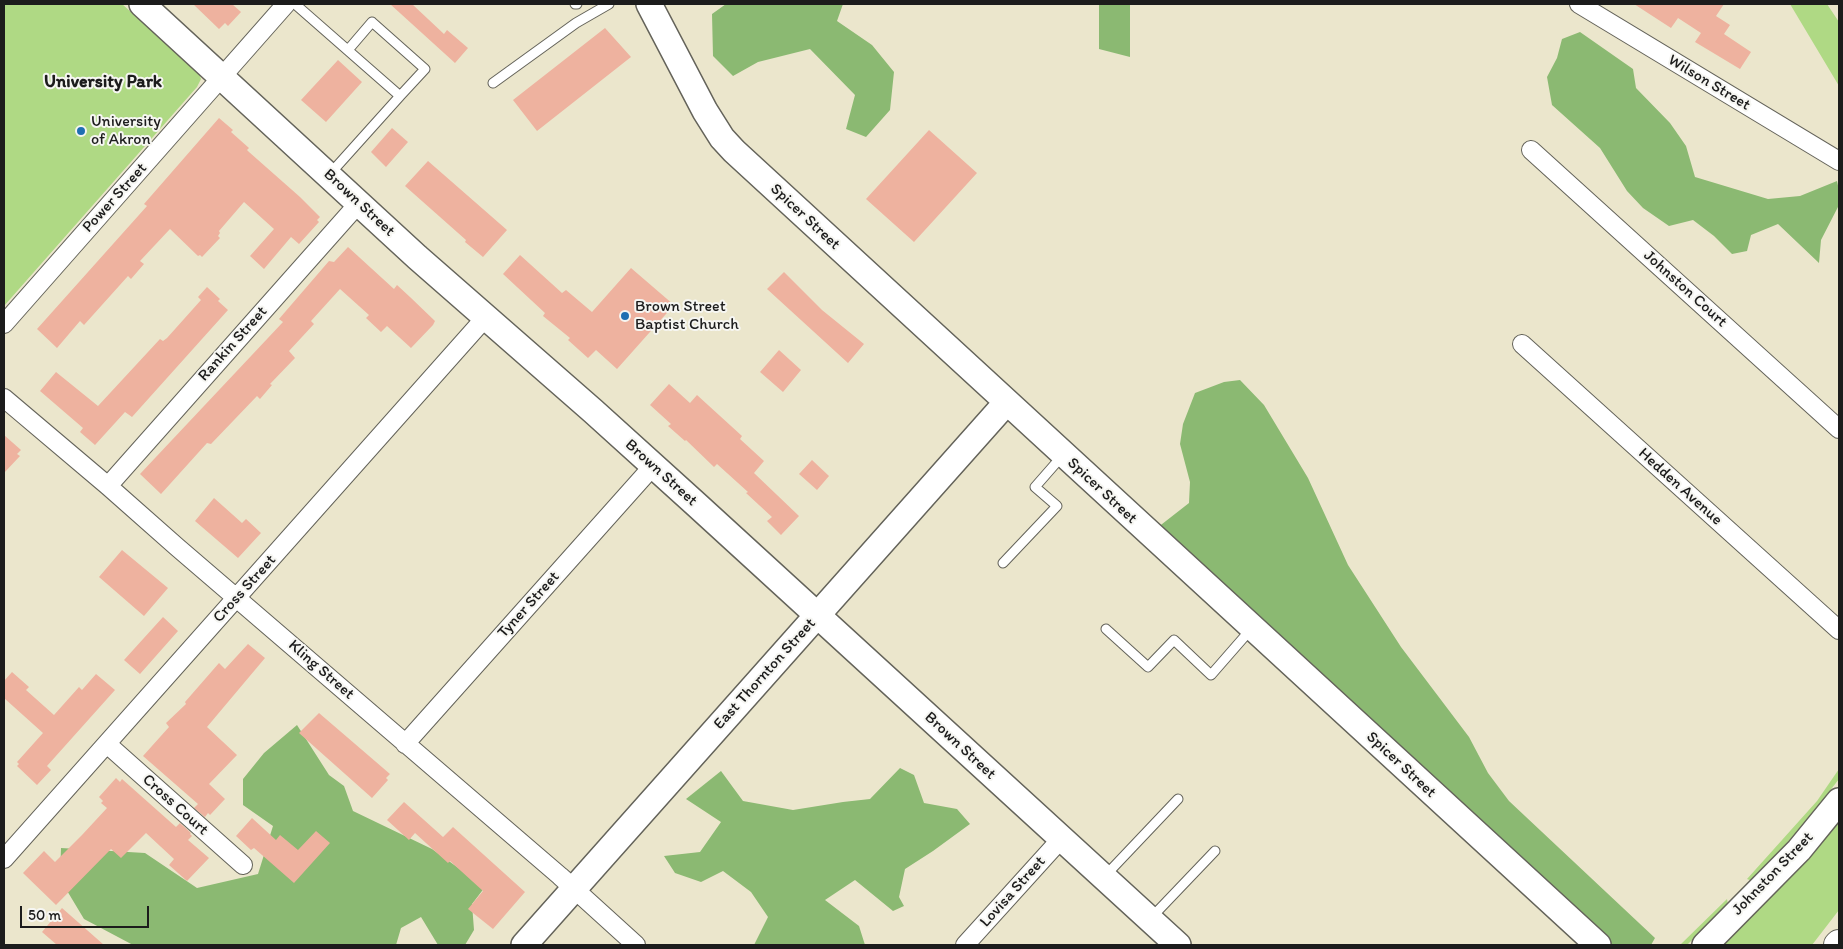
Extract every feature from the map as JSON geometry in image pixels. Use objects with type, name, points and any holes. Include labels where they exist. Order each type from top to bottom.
[{"type":"main road","name":"Brown Street","points":[[142,4],[485,318],[593,411],[1178,945]]},
{"type":"main road","name":"Spicer Street","points":[[649,4],[709,118],[722,138],[734,151],[1598,945]]},
{"type":"main road","name":"East Thornton Street","points":[[524,945],[1006,403]]},
{"type":"main road","name":"Johnston Street","points":[[1705,945],[1799,850],[1839,801]]},
{"type":"street","name":"Power Street","points":[[4,324],[286,4]]},
{"type":"street","name":"Wilson Street","points":[[1579,4],[1839,161]]},
{"type":"street","name":"Johnston Court","points":[[1531,150],[1839,429]]},
{"type":"street","name":"Rankin Street","points":[[108,486],[359,203]]},
{"type":"street","name":"Cross Street","points":[[4,859],[485,318]]},
{"type":"street","name":"Hedden Avenue","points":[[1522,344],[1839,630]]},
{"type":"street","name":"Kling Street","points":[[4,398],[237,597],[636,945]]},
{"type":"street","name":"Tyner Street","points":[[405,744],[652,466]]},
{"type":"street","name":"Cross Court","points":[[107,744],[243,866]]},
{"type":"street","name":"Lovisa Street","points":[[965,945],[1061,840]]},
{"type":"lane","points":[[295,4],[400,96]]},
{"type":"lane","points":[[493,83],[576,23],[608,4]]},
{"type":"lane","points":[[329,176],[425,69],[372,22],[348,50]]},
{"type":"lane","points":[[1003,563],[1057,506],[1035,487],[1063,455]]},
{"type":"lane","points":[[1106,629],[1148,666],[1174,640],[1211,675],[1252,628]]},
{"type":"lane","points":[[1103,878],[1178,799]]},
{"type":"lane","points":[[1150,920],[1215,851]]},
{"type":"green space","name":"University of Akron","points":[[4,4],[122,4],[199,73],[201,79],[197,87],[4,306]]},
{"type":"green space","points":[[726,4],[843,4],[837,21],[872,45],[894,72],[890,110],[866,137],[846,129],[855,95],[810,49],[758,62],[733,76],[713,56],[712,14]]},
{"type":"green space","points":[[1099,4],[1130,4],[1130,57],[1099,49]]},
{"type":"green space","points":[[1790,4],[1827,4],[1839,22],[1839,86]]},
{"type":"green space","points":[[1580,32],[1633,69],[1636,88],[1670,123],[1686,146],[1695,177],[1768,199],[1800,196],[1837,181],[1839,205],[1821,240],[1819,263],[1778,224],[1751,235],[1747,251],[1732,254],[1714,236],[1693,220],[1669,226],[1643,208],[1627,191],[1600,148],[1552,105],[1547,77],[1557,58],[1562,39]]},
{"type":"green space","points":[[1240,380],[1264,405],[1308,478],[1348,565],[1401,647],[1469,737],[1488,773],[1509,801],[1655,938],[1651,945],[1613,945],[1157,528],[1189,503],[1190,482],[1180,444],[1183,424],[1195,393],[1224,382]]},
{"type":"green space","points":[[297,725],[329,775],[344,786],[353,811],[432,849],[485,887],[472,904],[474,930],[465,945],[438,945],[421,917],[401,928],[396,945],[133,945],[84,919],[60,879],[61,848],[145,853],[197,888],[258,874],[273,826],[243,805],[243,779],[264,753]]},
{"type":"green space","points":[[900,768],[914,775],[924,803],[957,809],[970,824],[905,869],[899,897],[904,906],[893,911],[855,880],[825,900],[859,926],[865,945],[754,945],[768,917],[751,892],[723,871],[701,882],[675,873],[664,856],[700,852],[721,822],[686,799],[721,771],[743,801],[793,810],[870,799]]},
{"type":"green space","points":[[1839,769],[1839,779],[1805,823],[1752,881],[1747,879],[1817,801]]},
{"type":"green space","points":[[1839,821],[1839,910],[1812,945],[1719,945],[1818,847]]},
{"type":"green space","points":[[1727,899],[1728,904],[1687,945],[1680,945]]},
{"type":"building","points":[[193,4],[232,4],[241,12],[228,26],[225,23],[219,29]]},
{"type":"building","points":[[390,4],[412,4],[444,34],[447,30],[468,48],[455,63]]},
{"type":"building","points":[[1634,4],[1724,4],[1716,16],[1730,25],[1724,34],[1751,52],[1740,69],[1695,42],[1701,33],[1678,18],[1671,28]]},
{"type":"building","points":[[605,28],[631,57],[537,131],[513,100]]},
{"type":"building","points":[[338,60],[362,82],[326,122],[301,100]]},
{"type":"building","points":[[219,118],[249,148],[247,150],[249,152],[320,217],[317,220],[319,222],[299,244],[291,237],[264,269],[250,256],[274,229],[244,202],[219,231],[218,236],[220,238],[202,257],[198,256],[170,229],[140,261],[144,264],[131,279],[128,276],[84,325],[80,321],[57,348],[37,329],[147,206],[144,204]]},
{"type":"building","points":[[392,128],[408,142],[386,167],[371,152]]},
{"type":"building","points":[[929,130],[977,173],[914,242],[866,199]]},
{"type":"building","points":[[428,161],[507,230],[483,257],[405,186]]},
{"type":"building","points":[[348,247],[394,289],[397,285],[435,321],[433,325],[411,348],[387,326],[381,332],[366,318],[369,315],[340,289],[311,321],[314,324],[289,351],[295,358],[270,384],[272,385],[260,399],[257,396],[211,444],[207,443],[161,494],[140,474],[283,322],[279,319],[329,261],[334,262]]},
{"type":"building","points":[[520,255],[562,293],[566,290],[592,312],[631,268],[674,305],[617,369],[596,350],[588,358],[568,340],[570,338],[543,316],[545,313],[503,274]]},
{"type":"building","points":[[784,272],[822,310],[864,344],[848,363],[767,289]]},
{"type":"building","points":[[207,287],[220,299],[218,301],[228,310],[132,417],[125,412],[95,445],[80,432],[83,428],[40,391],[56,372],[98,406],[160,339],[163,341],[167,338],[201,300],[198,297]]},
{"type":"building","points":[[779,350],[801,370],[783,392],[760,372]]},
{"type":"building","points":[[669,384],[690,403],[697,395],[742,436],[740,439],[764,461],[754,473],[799,516],[781,535],[767,521],[772,517],[746,493],[748,492],[717,464],[714,467],[686,440],[668,426],[671,424],[650,405]]},
{"type":"building","points":[[4,435],[21,450],[17,454],[20,456],[4,473]]},
{"type":"building","points":[[812,460],[829,476],[817,490],[799,474]]},
{"type":"building","points":[[214,498],[242,523],[246,519],[261,533],[238,558],[195,521]]},
{"type":"building","points":[[122,550],[168,588],[144,616],[99,577]]},
{"type":"building","points":[[163,617],[178,631],[140,674],[124,660]]},
{"type":"building","points":[[248,644],[265,658],[207,727],[237,755],[209,784],[225,799],[210,815],[208,813],[205,817],[194,808],[198,804],[143,756],[169,727],[166,723],[186,704],[185,702],[219,663],[225,669]]},
{"type":"building","points":[[12,672],[29,687],[26,690],[54,715],[79,687],[82,690],[96,674],[115,690],[47,766],[51,770],[37,785],[17,766],[19,764],[17,762],[43,733],[4,698],[4,681]]},
{"type":"building","points":[[319,713],[390,774],[386,778],[388,780],[372,798],[299,733]]},
{"type":"building","points":[[116,778],[120,782],[122,779],[176,827],[180,823],[191,833],[192,836],[188,840],[209,858],[187,881],[169,865],[174,859],[146,833],[121,858],[111,849],[56,905],[23,873],[44,851],[55,862],[82,835],[107,808],[101,803],[103,801],[99,797]]},
{"type":"building","points":[[404,802],[443,837],[453,827],[525,892],[493,929],[468,909],[483,891],[415,833],[409,840],[387,820]]},
{"type":"building","points":[[252,818],[276,840],[280,835],[298,850],[316,831],[330,843],[294,883],[254,848],[251,850],[236,836]]},
{"type":"building","points":[[62,908],[104,945],[57,945],[42,932]]},
{"type":"place","name":"University of Akron","points":[[81,131]]},
{"type":"place","name":"Brown Street Baptist Church","points":[[625,316]]},
{"type":"district","name":"University Park","points":[[103,82]]}]
